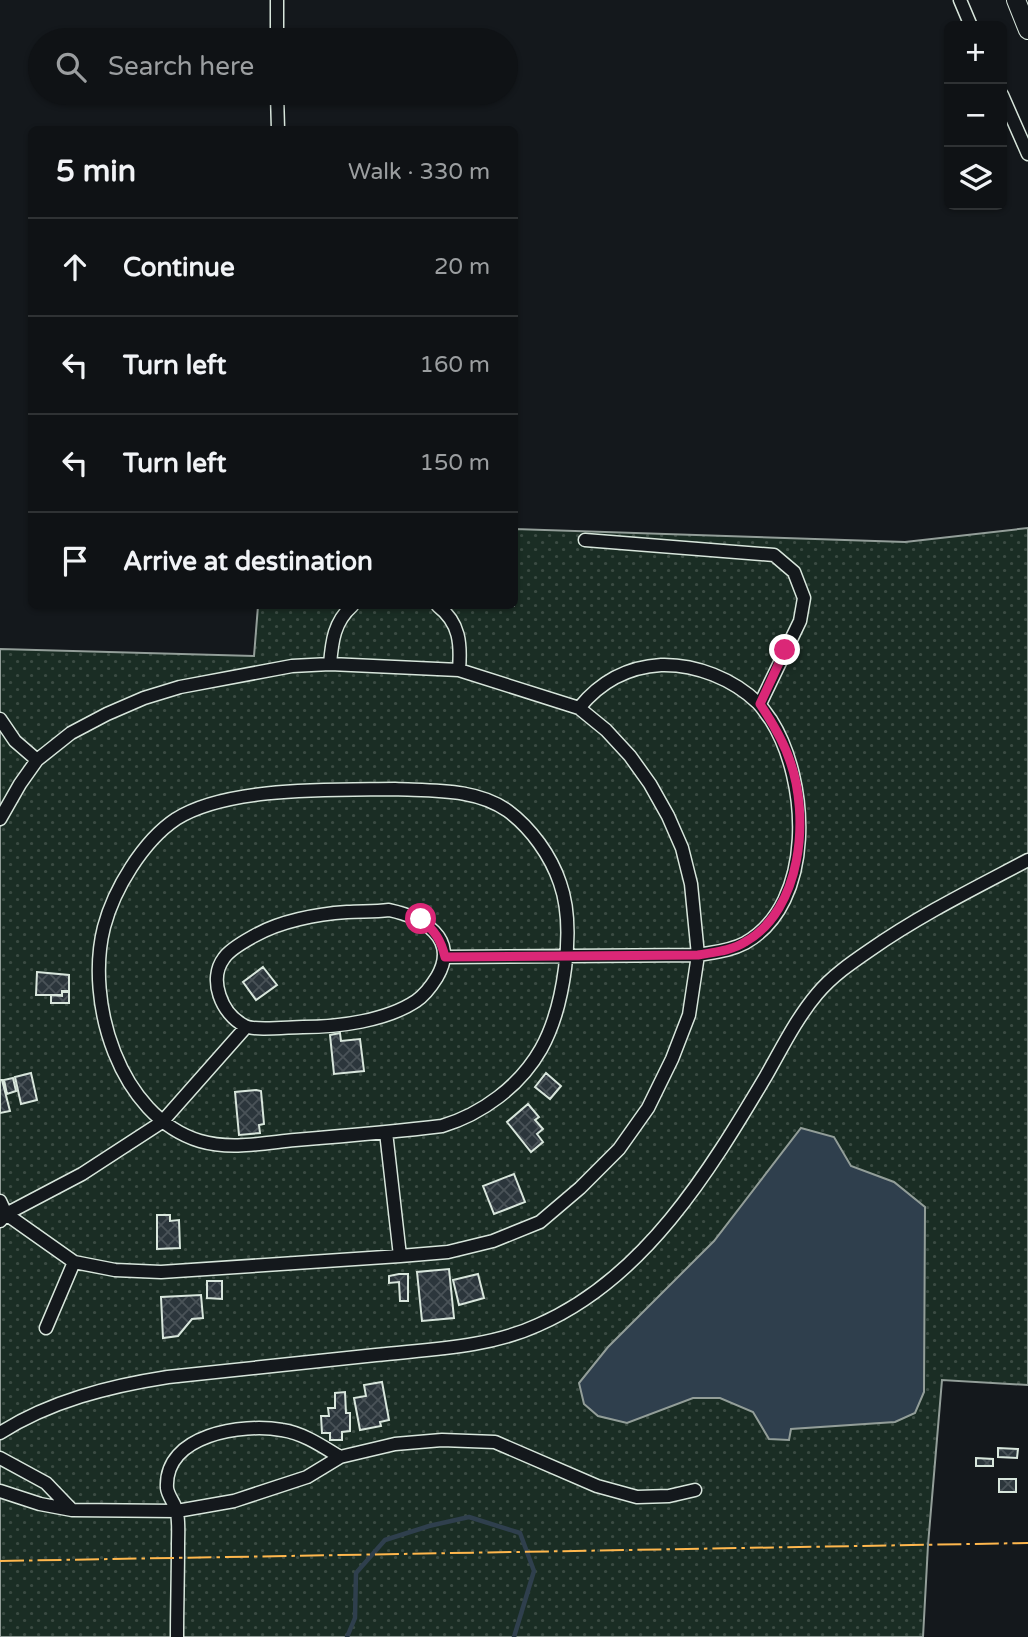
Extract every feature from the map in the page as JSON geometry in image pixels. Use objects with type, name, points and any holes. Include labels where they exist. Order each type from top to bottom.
[{"type":"main road","points":[[1016,0],[1028,30]]},
{"type":"street","points":[[277,0],[277,28]]},
{"type":"street","points":[[960,0],[969,21]]},
{"type":"street","points":[[277,105],[278,126]]},
{"type":"street","points":[[1007,106],[1028,154]]},
{"type":"street","points":[[586,540],[774,555],[794,572],[804,598],[800,621],[760,704]]},
{"type":"street","points":[[330,664],[337,622],[349,609]]},
{"type":"street","points":[[440,609],[459,633],[459,670]]},
{"type":"street","points":[[0,819],[37,760],[71,733],[144,698],[180,687],[292,666],[330,664],[459,670],[579,708],[606,730],[630,756],[650,784],[682,848],[691,884],[698,955],[689,1015],[672,1059],[648,1108],[609,1159],[580,1188],[540,1222],[494,1241],[449,1252],[400,1256],[161,1272],[115,1270],[74,1262],[3,1217],[0,1201]]},
{"type":"street","points":[[445,957],[698,955],[729,950],[746,942],[774,917],[791,880],[800,831],[796,782],[790,761],[778,732],[760,704],[734,685],[707,672],[690,666],[670,665],[652,666],[620,674],[591,692],[579,708]]},
{"type":"street","points":[[0,719],[15,741],[37,760]]},
{"type":"street","points":[[327,790],[453,792],[482,798],[506,810],[530,830],[561,884],[567,956],[562,994],[541,1050],[507,1091],[464,1119],[442,1126],[237,1146],[200,1141],[162,1122],[147,1108],[132,1087],[110,1043],[98,976],[104,928],[111,906],[146,846],[161,830],[179,817],[231,799],[327,790]]},
{"type":"street","points":[[0,1433],[20,1420],[74,1398],[131,1383],[453,1347],[511,1336],[579,1305],[614,1278],[678,1210],[734,1129],[789,1033],[817,994],[842,969],[901,928],[1028,860]]},
{"type":"street","points":[[389,910],[421,919],[434,930],[442,943],[445,957],[441,970],[426,992],[416,1000],[379,1016],[332,1025],[246,1027],[221,1000],[217,986],[218,968],[225,956],[255,935],[291,922],[348,912],[389,910]]},
{"type":"street","points":[[3,1217],[82,1174],[162,1122],[246,1027]]},
{"type":"street","points":[[386,1132],[400,1256]]},
{"type":"street","points":[[46,1328],[74,1262]]},
{"type":"street","points":[[177,1637],[177,1511],[167,1488],[172,1468],[182,1452],[201,1438],[251,1427],[283,1430],[314,1441],[340,1457]]},
{"type":"street","points":[[0,1491],[40,1504],[72,1510],[177,1511],[234,1501],[298,1480],[340,1457],[395,1444],[442,1440],[495,1442],[597,1486],[637,1497],[669,1496],[695,1490]]},
{"type":"street","points":[[0,1458],[46,1483],[72,1510]]},
{"type":"green space","points":[[1028,528],[1028,1385],[942,1380],[923,1637],[0,1637],[0,649],[254,656],[258,609],[518,609],[518,529],[905,542]]},
{"type":"water","points":[[801,1128],[834,1137],[851,1166],[894,1182],[925,1207],[924,1392],[915,1413],[895,1422],[791,1429],[789,1440],[769,1439],[753,1412],[720,1398],[693,1398],[627,1423],[598,1416],[584,1404],[579,1383],[608,1347],[714,1241]]},
{"type":"building","points":[[263,967],[277,985],[256,1000],[243,982]]},
{"type":"building","points":[[37,972],[69,975],[69,991],[62,991],[62,995],[36,995]]},
{"type":"building","points":[[62,992],[69,992],[69,1003],[51,1003],[51,995],[62,996]]},
{"type":"building","points":[[340,1033],[341,1041],[360,1039],[364,1071],[334,1074],[330,1035]]},
{"type":"building","points":[[31,1073],[37,1100],[21,1104],[15,1077]]},
{"type":"building","points":[[546,1073],[561,1086],[550,1099],[535,1087]]},
{"type":"building","points":[[13,1078],[16,1091],[7,1094],[4,1080]]},
{"type":"building","points":[[0,1080],[10,1111],[0,1113]]},
{"type":"building","points":[[261,1091],[264,1124],[259,1125],[260,1133],[239,1135],[235,1092]]},
{"type":"building","points":[[528,1104],[539,1117],[535,1120],[543,1129],[537,1134],[543,1142],[531,1152],[507,1122]]},
{"type":"building","points":[[514,1174],[525,1202],[494,1214],[483,1186]]},
{"type":"building","points":[[157,1215],[170,1215],[170,1221],[179,1220],[180,1248],[157,1249]]},
{"type":"building","points":[[449,1269],[454,1318],[422,1321],[417,1272]]},
{"type":"building","points":[[408,1274],[408,1301],[400,1301],[399,1282],[389,1283],[389,1276]]},
{"type":"building","points":[[478,1274],[484,1298],[459,1305],[453,1280]]},
{"type":"building","points":[[207,1281],[222,1281],[222,1299],[207,1298]]},
{"type":"building","points":[[201,1295],[203,1318],[192,1319],[178,1336],[163,1338],[161,1297]]},
{"type":"building","points":[[382,1382],[389,1420],[380,1422],[381,1426],[360,1430],[354,1398],[366,1396],[364,1385]]},
{"type":"building","points":[[345,1392],[346,1413],[350,1413],[350,1431],[342,1432],[342,1440],[330,1440],[330,1433],[322,1433],[321,1416],[329,1416],[328,1408],[335,1408],[335,1393]]},
{"type":"building","points":[[998,1448],[1018,1449],[1017,1458],[998,1457]]},
{"type":"building","points":[[976,1458],[993,1459],[993,1466],[976,1466]]},
{"type":"building","points":[[999,1479],[1016,1479],[1016,1492],[999,1492]]},
{"type":"waterway","points":[[347,1637],[355,1618],[356,1573],[385,1540],[469,1517],[520,1533],[534,1571],[514,1637]]},
{"type":"power","points":[[0,1561],[1028,1543]]},
{"type":"route","points":[[421,919],[434,930],[442,943],[445,957],[698,955],[729,950],[746,942],[774,917],[791,880],[797,856],[800,831],[796,782],[778,732],[760,704],[785,650]]}]
